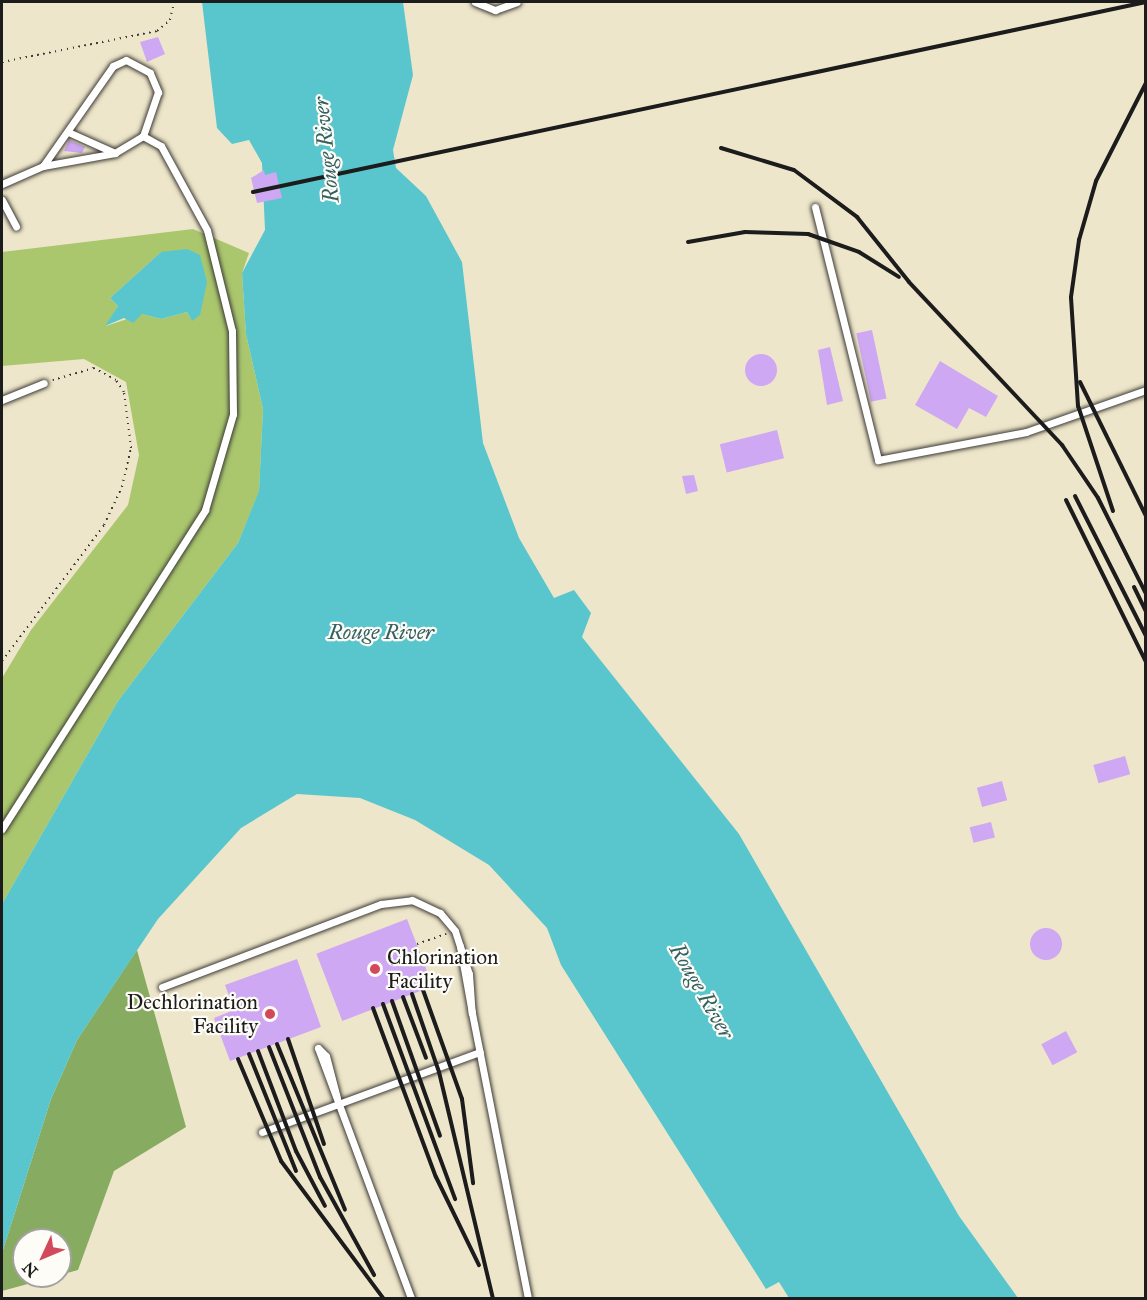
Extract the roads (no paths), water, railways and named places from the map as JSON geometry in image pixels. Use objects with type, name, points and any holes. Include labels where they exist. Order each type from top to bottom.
[{"type":"lane","points":[[475,2],[495,10],[517,2]]},
{"type":"lane","points":[[2,184],[43,166],[115,153],[143,136],[158,92],[150,73],[126,60],[113,66],[43,166]]},
{"type":"lane","points":[[68,132],[115,153]]},
{"type":"lane","points":[[2,829],[205,510],[233,414],[232,331],[207,230],[161,146],[143,136]]},
{"type":"lane","points":[[2,200],[16,226]]},
{"type":"lane","points":[[815,207],[878,460],[1026,432],[1146,390]]},
{"type":"lane","points":[[2,400],[44,383]]},
{"type":"lane","points":[[162,987],[389,901],[426,904],[454,931],[460,946],[528,1299]]},
{"type":"lane","points":[[338,1101],[324,1076],[318,1048],[326,1056],[338,1101],[411,1299]]},
{"type":"lane","points":[[262,1132],[338,1101],[480,1052]]},
{"type":"water","name":"Rouge River","points":[[202,2],[403,2],[413,75],[393,150],[396,168],[426,196],[462,262],[483,443],[519,538],[554,598],[574,590],[591,613],[582,637],[739,834],[959,1216],[1018,1298],[789,1298],[779,1282],[766,1289],[561,965],[547,928],[489,865],[415,820],[360,798],[297,794],[241,828],[158,919],[77,1040],[51,1099],[2,1253],[2,904],[118,701],[238,543],[259,491],[263,409],[246,334],[242,273],[265,230],[262,163],[249,140],[232,144],[217,128]]},
{"type":"water","points":[[187,249],[200,255],[207,282],[200,315],[192,321],[187,312],[161,319],[142,314],[133,323],[124,318],[105,326],[118,306],[110,298],[161,252]]},
{"type":"railway","points":[[253,192],[1146,2]]},
{"type":"railway","points":[[1113,511],[1078,406],[1071,297],[1079,240],[1096,181],[1146,83]]},
{"type":"railway","points":[[721,148],[794,170],[857,217],[909,282],[1062,445],[1098,498],[1146,594]]},
{"type":"railway","points":[[688,242],[745,232],[808,234],[859,252],[899,277]]},
{"type":"railway","points":[[1080,382],[1146,516]]},
{"type":"railway","points":[[1075,496],[1146,636]]},
{"type":"railway","points":[[1066,500],[1146,662]]},
{"type":"railway","points":[[1134,587],[1146,612]]},
{"type":"railway","points":[[423,990],[462,1099],[473,1183]]},
{"type":"railway","points":[[412,994],[439,1072],[493,1298]]},
{"type":"railway","points":[[403,997],[426,1058]]},
{"type":"railway","points":[[392,1001],[440,1136]]},
{"type":"railway","points":[[383,1004],[455,1199]]},
{"type":"railway","points":[[373,1008],[436,1177],[479,1265]]},
{"type":"railway","points":[[288,1039],[324,1144]]},
{"type":"railway","points":[[277,1044],[345,1210]]},
{"type":"railway","points":[[269,1047],[320,1177],[374,1275]]},
{"type":"railway","points":[[258,1051],[296,1151],[325,1206]]},
{"type":"railway","points":[[249,1054],[296,1171]]},
{"type":"railway","points":[[238,1059],[281,1161],[383,1298]]},
{"type":"place","name":"Chlorination Facility","points":[[375,969]]},
{"type":"place","name":"Dechlorination Facility","points":[[270,1014]]}]
